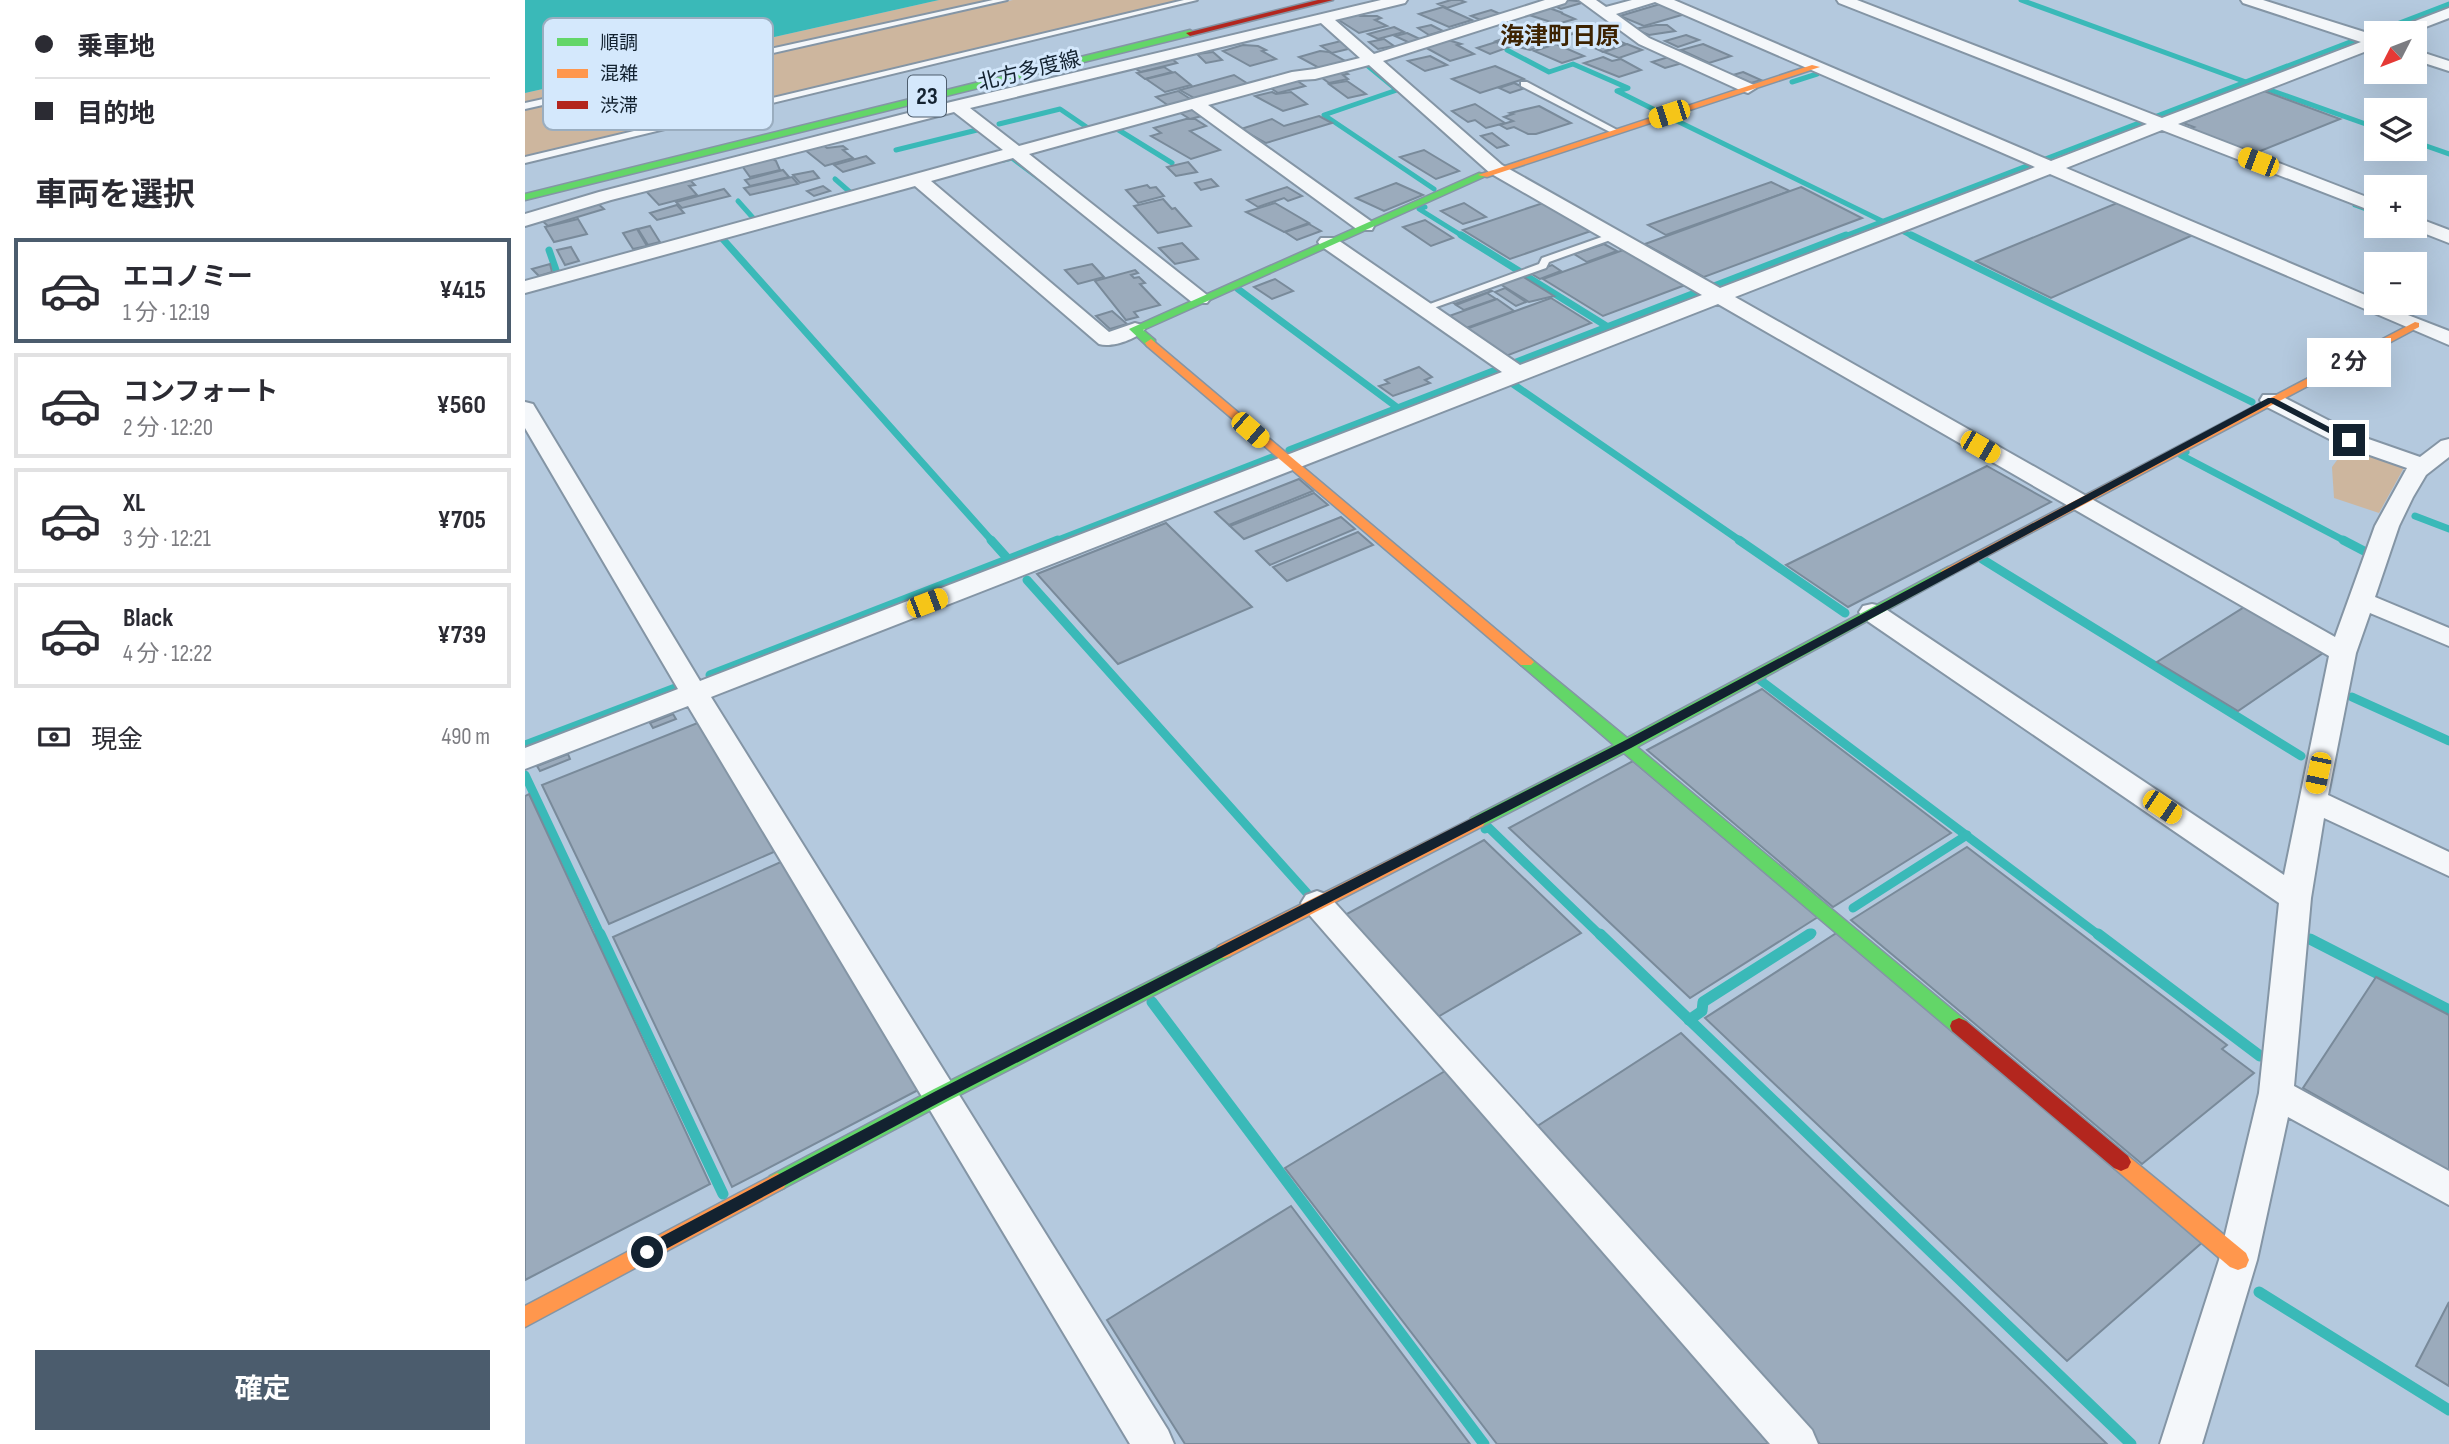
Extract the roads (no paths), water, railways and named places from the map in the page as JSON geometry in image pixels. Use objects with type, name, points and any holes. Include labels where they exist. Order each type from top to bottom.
[{"type":"street","name":"北方多度線","points":[[525,197],[977,84],[1329,0]]},
{"type":"street","points":[[525,220],[605,196],[957,106],[1400,0]]},
{"type":"street","points":[[525,287],[1298,75],[1315,74],[1371,60],[1560,0]]},
{"type":"street","points":[[1586,0],[1606,12],[1628,33],[1748,88]]},
{"type":"street","points":[[1606,12],[1649,0]]},
{"type":"street","points":[[1661,0],[2449,339]]},
{"type":"street","points":[[1844,0],[2364,203]]},
{"type":"street","points":[[2248,0],[2364,38]]},
{"type":"street","points":[[2427,21],[2449,13]]},
{"type":"street","points":[[1324,18],[1496,169],[2343,653]]},
{"type":"street","points":[[525,759],[1289,463],[1511,368],[1717,296],[2040,164],[2364,42]]},
{"type":"street","points":[[2427,59],[2449,66]]},
{"type":"street","points":[[917,178],[1106,340],[1496,169],[1815,67]]},
{"type":"street","points":[[1195,103],[1366,226]]},
{"type":"street","points":[[957,106],[1135,244],[1200,299]]},
{"type":"street","points":[[2427,228],[2449,237]]},
{"type":"street","points":[[1328,243],[1511,368]]},
{"type":"street","points":[[525,1317],[941,1095],[1626,745],[2076,502],[2415,324]]},
{"type":"street","points":[[1135,329],[1289,463],[2238,1260]]},
{"type":"street","points":[[2271,400],[2349,440],[2423,466]]},
{"type":"street","points":[[525,409],[694,693],[1153,1444]]},
{"type":"street","points":[[2181,1444],[2238,1260],[2276,1093],[2295,898],[2312,800],[2343,653],[2387,526],[2417,471],[2448,447]]},
{"type":"street","points":[[2361,600],[2449,638]]},
{"type":"street","points":[[1872,612],[2295,898]]},
{"type":"street","points":[[2312,800],[2449,865]]},
{"type":"street","points":[[1317,903],[1797,1444]]},
{"type":"street","points":[[2276,1093],[2449,1189]]},
{"type":"lane","points":[[773,51],[1003,0]]},
{"type":"lane","points":[[773,101],[1193,0]]},
{"type":"lane","points":[[1524,84],[1615,131]]},
{"type":"lane","points":[[525,106],[543,102]]},
{"type":"lane","points":[[525,160],[650,130]]},
{"type":"lane","points":[[1424,308],[1543,266],[1545,260],[1613,236]]},
{"type":"waterway","points":[[2021,0],[2246,82]]},
{"type":"waterway","points":[[2246,82],[2449,4]]},
{"type":"waterway","points":[[1507,50],[1549,72],[1573,64],[1628,88],[1617,91],[1661,113]]},
{"type":"waterway","points":[[1368,66],[1397,90],[1324,115],[1434,189]]},
{"type":"waterway","points":[[1792,82],[1817,74]]},
{"type":"waterway","points":[[1842,237],[2246,82]]},
{"type":"waterway","points":[[2267,89],[2364,123]]},
{"type":"waterway","points":[[999,124],[1060,109],[1088,128]]},
{"type":"waterway","points":[[1673,119],[1882,221]]},
{"type":"waterway","points":[[1107,131],[1117,129],[1172,163]]},
{"type":"waterway","points":[[896,150],[977,130]]},
{"type":"waterway","points":[[2427,146],[2449,154]]},
{"type":"waterway","points":[[1003,160],[1012,158],[1044,182]]},
{"type":"waterway","points":[[835,179],[851,193]]},
{"type":"waterway","points":[[738,201],[754,219]]},
{"type":"waterway","points":[[2355,205],[2364,208]]},
{"type":"waterway","points":[[1425,207],[1419,209],[1464,237]]},
{"type":"waterway","points":[[1904,232],[1914,237]]},
{"type":"waterway","points":[[1461,235],[1519,271]]},
{"type":"waterway","points":[[1714,286],[1846,235]]},
{"type":"waterway","points":[[1911,235],[2252,402]]},
{"type":"waterway","points":[[721,237],[993,542]]},
{"type":"waterway","points":[[549,250],[557,273]]},
{"type":"waterway","points":[[1526,276],[1608,327]]},
{"type":"waterway","points":[[1238,289],[1398,408]]},
{"type":"waterway","points":[[1608,327],[1700,291]]},
{"type":"waterway","points":[[1398,408],[1608,327]]},
{"type":"waterway","points":[[1513,384],[1742,542]]},
{"type":"waterway","points":[[1289,450],[1398,408]]},
{"type":"waterway","points":[[2186,452],[2181,455],[2347,542]]},
{"type":"waterway","points":[[1053,542],[1272,457]]},
{"type":"waterway","points":[[2415,516],[2449,529]]},
{"type":"waterway","points":[[991,540],[1008,559]]},
{"type":"waterway","points":[[710,675],[1058,540]]},
{"type":"waterway","points":[[1739,540],[1845,613]]},
{"type":"waterway","points":[[2343,540],[2364,551]]},
{"type":"waterway","points":[[1982,559],[2301,756]]},
{"type":"waterway","points":[[1027,580],[1307,893]]},
{"type":"waterway","points":[[1762,678],[1760,680],[1966,835]]},
{"type":"waterway","points":[[525,745],[678,687]]},
{"type":"waterway","points":[[2352,697],[2449,741]]},
{"type":"waterway","points":[[525,775],[601,936]]},
{"type":"waterway","points":[[1485,829],[1488,827],[1601,936]]},
{"type":"waterway","points":[[1853,908],[1966,835]]},
{"type":"waterway","points":[[1966,835],[2100,936]]},
{"type":"waterway","points":[[1807,936],[1812,933]]},
{"type":"waterway","points":[[600,934],[723,1194]]},
{"type":"waterway","points":[[1600,934],[1689,1020]]},
{"type":"waterway","points":[[1689,1020],[1702,1011],[1703,1002],[1810,934]]},
{"type":"waterway","points":[[2098,934],[2260,1056]]},
{"type":"waterway","points":[[2310,939],[2449,1010]]},
{"type":"waterway","points":[[1152,1002],[1484,1444]]},
{"type":"waterway","points":[[1689,1020],[2131,1444]]},
{"type":"waterway","points":[[2259,1292],[2449,1410]]},
{"type":"district","name":"海津町日原","points":[[1560,36]]}]
